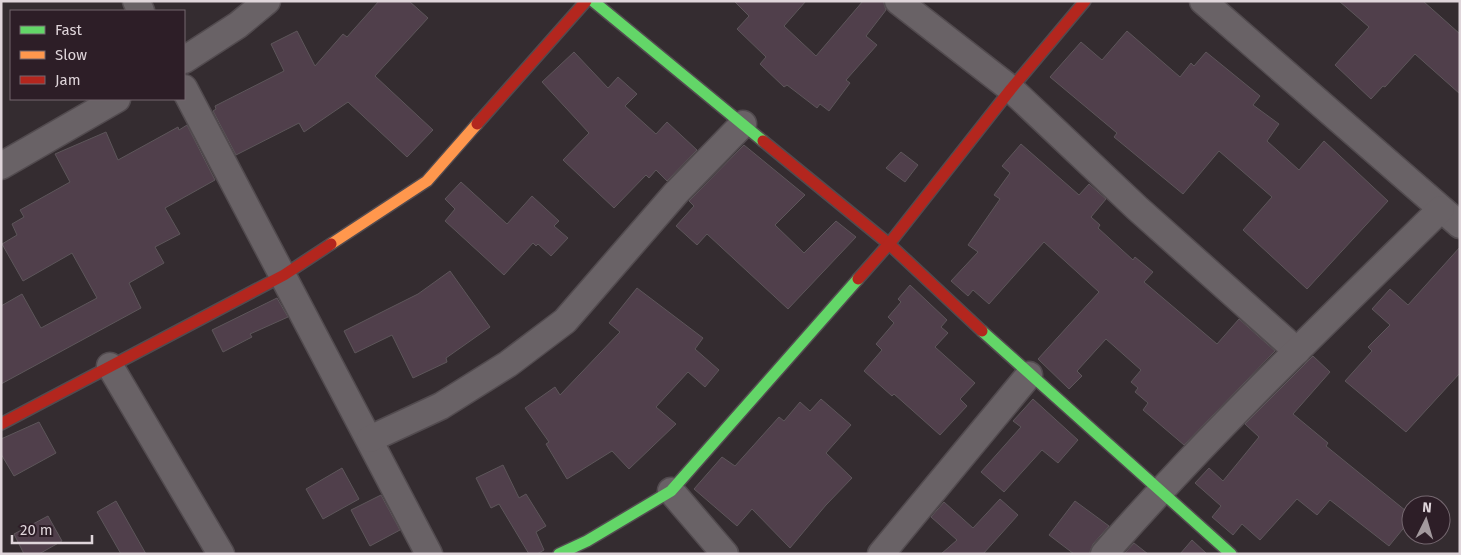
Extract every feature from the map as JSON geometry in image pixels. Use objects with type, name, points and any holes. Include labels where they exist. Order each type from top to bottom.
[{"type":"street","points":[[185,59],[238,25],[266,1]]},
{"type":"street","points":[[1,424],[284,275],[427,180],[586,1]]},
{"type":"street","points":[[593,1],[889,244],[1030,375],[1232,554]]},
{"type":"street","points":[[898,1],[1011,89],[1137,208],[1297,351]]},
{"type":"street","points":[[559,554],[587,541],[670,491],[889,244],[1011,89],[1085,1]]},
{"type":"street","points":[[1104,554],[1160,490],[1297,351],[1451,217],[1203,1]]},
{"type":"street","points":[[185,90],[429,554]]},
{"type":"street","points":[[1,166],[115,100]]},
{"type":"street","points":[[370,440],[441,406],[508,364],[565,321],[676,192],[743,124]]},
{"type":"street","points":[[110,366],[221,554]]},
{"type":"street","points":[[881,554],[1030,375]]},
{"type":"street","points":[[670,491],[725,554]]},
{"type":"building","points":[[379,1],[409,1],[428,18],[375,76],[433,130],[407,157],[348,102],[304,132],[299,123],[236,155],[213,111],[216,109],[215,106],[284,71],[271,44],[297,31],[315,66],[343,34],[347,37]]},
{"type":"building","points":[[734,1],[806,1],[784,26],[816,56],[863,1],[883,1],[886,10],[866,36],[877,45],[846,80],[850,83],[829,111],[820,104],[817,108],[787,85],[784,87],[760,64],[766,57],[737,29],[749,16]]},
{"type":"building","points":[[1339,1],[1423,1],[1460,34],[1460,94],[1415,54],[1385,87],[1383,86],[1371,99],[1335,65],[1369,27]]},
{"type":"building","points":[[1127,31],[1180,77],[1191,63],[1194,66],[1206,52],[1260,96],[1253,105],[1279,124],[1267,141],[1299,170],[1324,141],[1388,201],[1307,289],[1243,230],[1272,197],[1219,151],[1183,194],[1114,137],[1117,133],[1050,77],[1081,42],[1102,60]]},
{"type":"building","points":[[574,52],[608,88],[618,77],[637,94],[625,106],[656,134],[667,122],[697,150],[667,181],[656,170],[649,178],[646,175],[614,208],[563,160],[589,133],[542,82]]},
{"type":"building","points":[[187,125],[215,180],[165,208],[180,234],[155,247],[164,263],[129,283],[141,308],[1,384],[1,306],[22,294],[41,328],[97,298],[72,253],[23,281],[2,244],[17,235],[12,224],[24,217],[20,210],[70,182],[55,154],[106,132],[118,160],[178,127],[179,130]]},
{"type":"building","points":[[1021,144],[1079,195],[1089,184],[1106,199],[1091,217],[1100,225],[1098,228],[1133,260],[1135,257],[1153,272],[1144,282],[1217,344],[1239,319],[1275,351],[1184,445],[1143,410],[1148,403],[1135,392],[1138,388],[1131,382],[1141,370],[1106,339],[1077,371],[1082,376],[1069,389],[1038,359],[1099,292],[1044,242],[989,304],[973,290],[968,296],[951,281],[978,252],[968,245],[1000,199],[994,195],[1010,173],[1002,166]]},
{"type":"building","points":[[744,145],[805,195],[775,225],[804,253],[836,221],[856,237],[788,309],[707,234],[697,245],[676,226],[694,206],[689,201]]},
{"type":"building","points":[[901,152],[918,165],[905,182],[886,168]]},
{"type":"building","points":[[461,182],[507,224],[532,196],[559,221],[554,226],[568,238],[551,256],[538,244],[536,246],[533,243],[504,275],[445,221],[455,209],[445,199]]},
{"type":"building","points":[[1460,247],[1460,373],[1406,432],[1345,381],[1372,351],[1368,347],[1390,325],[1372,309],[1390,289],[1408,305]]},
{"type":"building","points":[[450,271],[490,327],[446,358],[447,362],[413,378],[392,335],[355,353],[344,331],[418,294]]},
{"type":"building","points":[[910,285],[947,320],[941,327],[948,333],[935,347],[975,383],[960,399],[967,406],[940,435],[894,394],[892,396],[864,371],[882,350],[876,344],[894,323],[888,317],[901,302],[898,299]]},
{"type":"building","points":[[637,288],[703,338],[695,349],[719,370],[705,387],[688,372],[656,407],[676,424],[629,469],[612,451],[567,479],[546,444],[549,442],[525,408],[555,387],[560,395],[620,332],[609,323]]},
{"type":"building","points":[[277,298],[288,317],[250,334],[252,337],[223,352],[212,330]]},
{"type":"building","points":[[1313,356],[1330,372],[1293,414],[1328,443],[1326,446],[1401,507],[1401,531],[1389,546],[1330,500],[1317,515],[1297,499],[1260,540],[1242,524],[1233,535],[1212,517],[1221,506],[1195,483],[1209,468],[1223,481],[1259,437],[1245,424]]},
{"type":"building","points":[[821,399],[851,425],[826,453],[852,478],[826,505],[790,548],[752,509],[737,526],[694,489],[722,457],[735,466],[779,417],[784,421],[800,402],[810,411]]},
{"type":"building","points":[[1033,399],[1078,440],[1058,463],[1042,450],[1004,492],[981,472],[1021,427],[1013,421]]},
{"type":"building","points":[[39,422],[56,453],[14,476],[1,454],[1,439]]},
{"type":"building","points":[[503,465],[519,498],[526,494],[546,526],[536,532],[544,550],[537,554],[529,554],[499,504],[491,508],[476,478]]},
{"type":"building","points":[[342,468],[359,499],[323,519],[306,489]]},
{"type":"building","points":[[381,495],[400,530],[370,546],[351,510]]},
{"type":"building","points":[[1000,499],[1018,515],[983,554],[941,554],[957,540],[931,517],[944,502],[973,528]]},
{"type":"building","points":[[116,501],[146,554],[121,554],[97,512]]},
{"type":"building","points":[[1075,501],[1109,526],[1093,544],[1089,554],[1074,554],[1049,535]]},
{"type":"building","points":[[48,516],[62,541],[39,554],[24,554],[14,534]]},
{"type":"building","points":[[1192,540],[1207,554],[1180,554]]},
{"type":"building","points":[[1134,543],[1148,554],[1124,554]]},
{"type":"traffic: fast","points":[[593,1],[763,141]]},
{"type":"traffic: fast","points":[[559,554],[587,541],[671,491],[858,279]]},
{"type":"traffic: fast","points":[[982,331],[1231,554]]},
{"type":"traffic: slow","points":[[331,244],[427,181],[477,124]]},
{"type":"traffic: jam","points":[[477,124],[586,1]]},
{"type":"traffic: jam","points":[[858,279],[889,244],[1011,89],[1085,1]]},
{"type":"traffic: jam","points":[[763,141],[889,244],[982,331]]},
{"type":"traffic: jam","points":[[1,424],[284,275],[331,244]]}]
